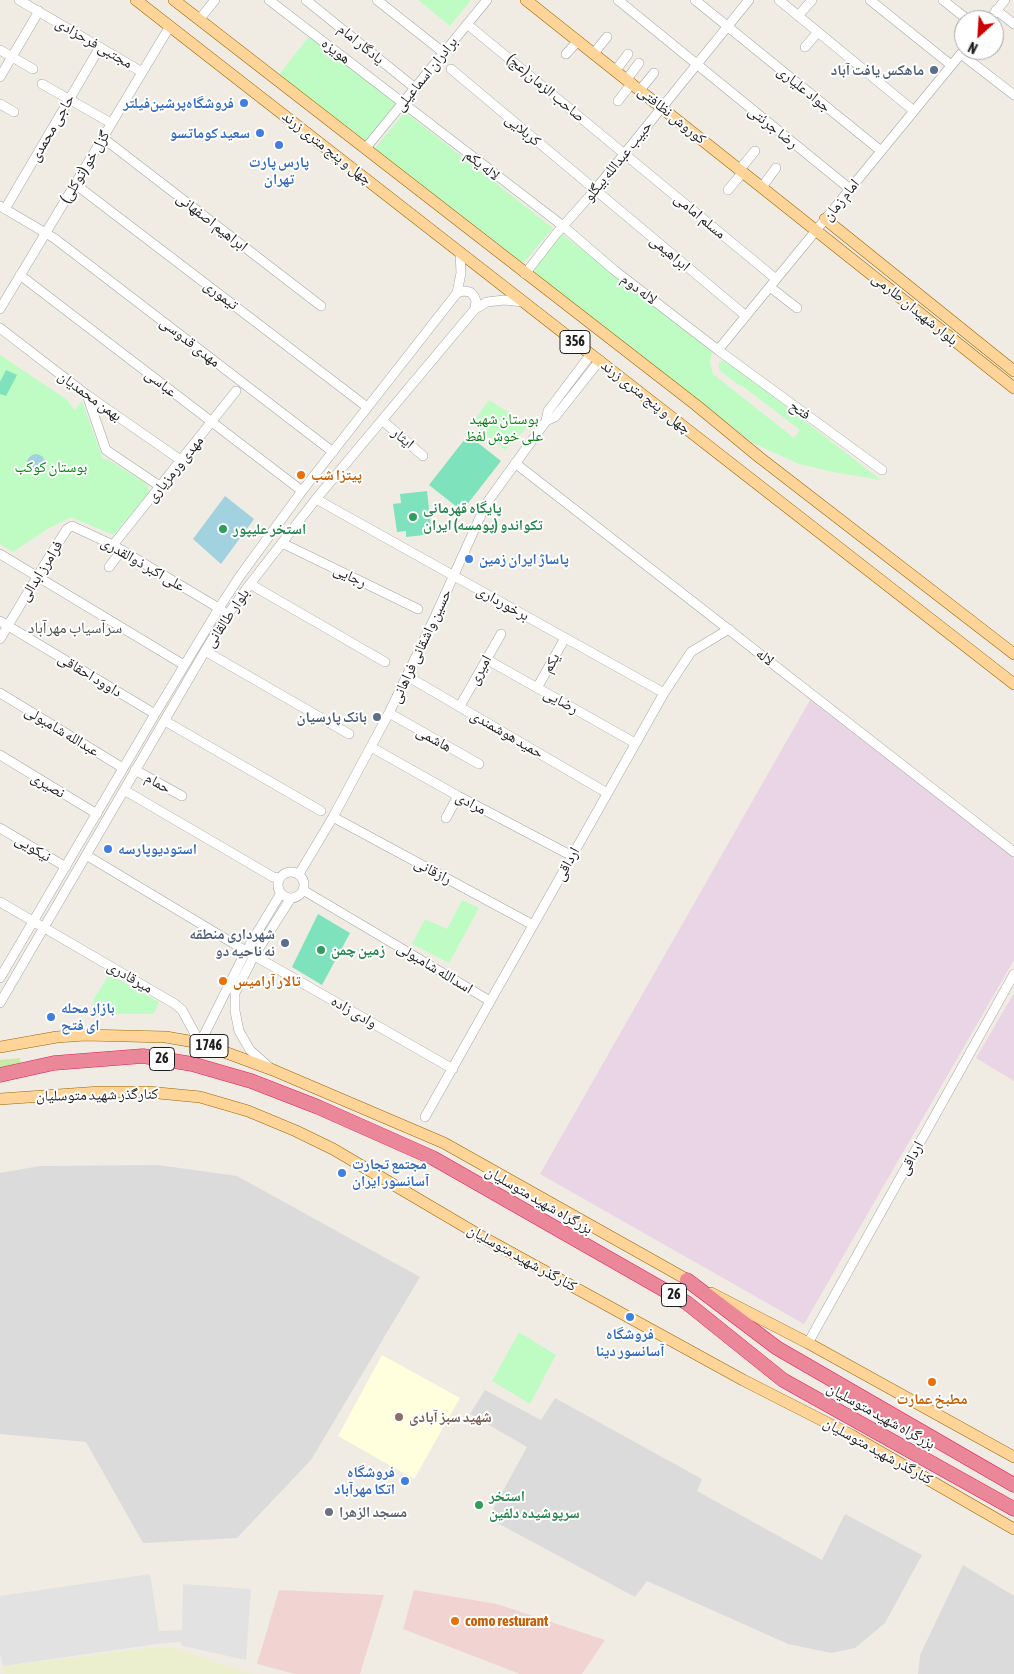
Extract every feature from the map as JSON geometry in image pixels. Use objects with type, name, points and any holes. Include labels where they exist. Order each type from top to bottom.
[{"type":"highway","name":"بزرگراه شهید متوسلیان","points":[[1,1075],[54,1063],[143,1056],[192,1064],[251,1081],[318,1107],[433,1158],[687,1303],[783,1380],[1014,1509]]},
{"type":"highway","name":"بزرگراه شهید متوسلیان","points":[[687,1280],[777,1348],[1014,1484]]},
{"type":"main road","name":"چهل و پنج متری زرند","points":[[136,0],[1014,684]]},
{"type":"main road","name":"چهل و پنج متری زرند","points":[[174,0],[1014,654]]},
{"type":"main road","name":"کوروش نظافتی","points":[[526,0],[816,230]]},
{"type":"main road","name":"بلوار شهیدان طارمی","points":[[825,219],[1014,372]]},
{"type":"main road","name":"بلوار شهیدان طارمی","points":[[816,230],[1014,388]]},
{"type":"main road","points":[[595,357],[609,339]]},
{"type":"main road","points":[[648,398],[640,387],[641,378],[650,376],[667,384]]},
{"type":"main road","name":"1746","points":[[5,1047],[57,1037],[85,1035],[166,1036],[200,1043],[274,1070],[444,1143],[687,1280]]},
{"type":"main road","name":"کنارگذر شهید متوسلیان","points":[[0,1099],[100,1092],[148,1092],[200,1097],[256,1115],[296,1131],[333,1149],[479,1235],[743,1380],[851,1435],[1014,1529]]},
{"type":"main road","points":[[687,1280],[808,1343],[1014,1457]]},
{"type":"main road","points":[[793,1386],[851,1435]]},
{"type":"street","name":"مجتبی فرحزادی","points":[[19,0],[142,72]]},
{"type":"street","points":[[199,20],[215,0]]},
{"type":"street","name":"هویزه","points":[[269,0],[402,103]]},
{"type":"street","name":"یادگار امام","points":[[306,0],[415,88]]},
{"type":"street","points":[[377,0],[444,53]]},
{"type":"street","name":"برادران اسماعیلی","points":[[365,149],[487,0]]},
{"type":"street","name":"رضا جرئتی","points":[[618,0],[850,189]]},
{"type":"street","name":"جواد علیاری","points":[[695,0],[881,151]]},
{"type":"street","name":"حبیب عبدالله بیگلو","points":[[525,274],[749,0]]},
{"type":"street","points":[[779,0],[914,111]]},
{"type":"street","points":[[798,16],[812,0]]},
{"type":"street","points":[[870,0],[951,65]]},
{"type":"street","points":[[943,0],[956,10]]},
{"type":"street","points":[[996,10],[1005,0]]},
{"type":"street","points":[[0,77],[39,12]]},
{"type":"street","points":[[1004,16],[1014,24]]},
{"type":"street","name":"صاحب الزمان(عج)","points":[[467,24],[624,153]]},
{"type":"street","name":"گزل خو (توکلی)","points":[[0,308],[170,26]]},
{"type":"street","points":[[805,48],[818,32]]},
{"type":"street","points":[[594,53],[607,37]]},
{"type":"street","points":[[566,54],[578,41]]},
{"type":"street","name":"حاجی محمدی","points":[[2,207],[100,47]]},
{"type":"street","points":[[0,50],[34,69]]},
{"type":"street","points":[[616,70],[628,54]]},
{"type":"street","name":"امام زمان","points":[[718,350],[955,60]]},
{"type":"street","points":[[972,60],[1014,95]]},
{"type":"street","points":[[633,84],[639,63]]},
{"type":"street","name":"کربلایی","points":[[452,69],[595,190]]},
{"type":"street","points":[[618,101],[633,84],[654,73]]},
{"type":"street","points":[[42,84],[111,123]]},
{"type":"street","name":"لاله یکم","points":[[402,103],[563,226]]},
{"type":"street","points":[[0,104],[14,112]]},
{"type":"street","name":"ابراهیم اصفهانی","points":[[103,138],[321,306]]},
{"type":"street","points":[[728,190],[755,151]]},
{"type":"street","name":"مسلم امامی","points":[[624,153],[773,283],[797,308]]},
{"type":"street","points":[[762,187],[776,168]]},
{"type":"street","name":"تیموری","points":[[75,184],[367,407]]},
{"type":"street","name":"ابراهیمی","points":[[595,190],[746,316]]},
{"type":"street","name":"مهدی قدوسی","points":[[2,207],[46,232],[333,452]]},
{"type":"street","name":"لاله دوم","points":[[563,226],[614,270],[718,350]]},
{"type":"street","name":"بلوار طالقانی","points":[[0,978],[184,665],[240,576],[302,491],[457,293],[461,273],[460,252]]},
{"type":"street","name":"عباسی","points":[[20,274],[302,491]]},
{"type":"street","points":[[457,293],[470,292],[476,301],[475,309]]},
{"type":"street","points":[[475,309],[487,302],[504,300],[523,302]]},
{"type":"street","name":"بلوار طالقانی","points":[[0,1003],[228,614],[316,499],[475,309]]},
{"type":"street","name":"بهمن محمدیان","points":[[0,328],[87,395],[182,461]]},
{"type":"street","name":"فتح","points":[[718,350],[882,470]]},
{"type":"street","name":"حسین واشقانی فراهانی","points":[[299,874],[333,817],[389,713],[486,504],[546,421],[548,411],[595,357]]},
{"type":"street","name":"مهدی ورمزیاری","points":[[113,545],[236,391]]},
{"type":"street","points":[[87,395],[106,450],[161,487]]},
{"type":"street","name":"ایثار","points":[[383,421],[423,456]]},
{"type":"street","name":"لاله","points":[[515,463],[1014,852]]},
{"type":"street","name":"برخورداری","points":[[316,499],[664,693]]},
{"type":"street","name":"علی اکبر ذوالقدری","points":[[67,529],[69,527],[76,527],[113,545],[228,614]]},
{"type":"street","name":"فرامرز ابدالی","points":[[0,639],[4,623],[38,576],[67,529]]},
{"type":"street","name":"رجایی","points":[[282,543],[418,609]]},
{"type":"street","points":[[109,568],[122,550]]},
{"type":"street","points":[[0,554],[184,665]]},
{"type":"street","points":[[250,584],[384,662]]},
{"type":"street","name":"داوود احقاقی","points":[[4,623],[155,714]]},
{"type":"street","name":"ارداقی","points":[[425,1117],[454,1069],[490,1001],[664,693],[691,652],[729,629]]},
{"type":"street","name":"امیری","points":[[460,706],[501,634]]},
{"type":"street","name":"یکم","points":[[537,688],[565,638]]},
{"type":"street","points":[[205,651],[349,734]]},
{"type":"street","name":"رضایی","points":[[486,659],[635,743]]},
{"type":"street","name":"حمید هوشمندی","points":[[407,676],[607,793]]},
{"type":"street","name":"عبدالله شامبولی","points":[[0,693],[123,768]]},
{"type":"street","name":"هاشمی","points":[[389,713],[479,764]]},
{"type":"street","points":[[165,721],[321,811]]},
{"type":"street","name":"مرادی","points":[[371,747],[458,796],[572,856]]},
{"type":"street","name":"نصیری","points":[[0,755],[97,814]]},
{"type":"street","name":"حمام","points":[[135,770],[182,796]]},
{"type":"street","points":[[124,790],[273,877],[280,878]]},
{"type":"street","points":[[446,818],[458,796]]},
{"type":"street","name":"رازقانی","points":[[333,817],[533,925]]},
{"type":"street","name":"نیکویی","points":[[0,828],[66,867]]},
{"type":"street","name":"وادی زاده","points":[[86,855],[250,954],[454,1069]]},
{"type":"street","points":[[274,1070],[250,1050],[244,1041],[236,1022],[235,993],[250,954],[291,898],[298,896],[303,890],[304,881],[299,874],[288,872],[280,878],[278,886],[281,893],[291,898]]},
{"type":"street","name":"اسدالله شامبولی","points":[[303,890],[490,1001]]},
{"type":"street","points":[[200,1043],[250,954],[281,893]]},
{"type":"street","points":[[0,902],[34,922]]},
{"type":"street","name":"میرقادری","points":[[34,922],[175,1004],[182,1010],[200,1043]]},
{"type":"street","name":"ارداقی","points":[[808,1343],[1014,974]]},
{"type":"street","points":[[0,1041],[5,1047]]},
{"type":"shaded area","points":[[810,700],[1014,858],[1014,960],[804,1324],[540,1174]]},
{"type":"shaded area","points":[[1014,993],[1014,1081],[976,1058]]},
{"type":"shaded area","points":[[158,1165],[237,1176],[420,1277],[311,1460],[237,1538],[143,1543],[86,1442],[0,1434],[0,1173],[40,1166]]},
{"type":"shaded area","name":"شهید سبز آبادی","points":[[382,1355],[460,1398],[414,1479],[338,1436]]},
{"type":"shaded area","points":[[485,1390],[541,1420],[555,1398],[702,1479],[697,1491],[822,1560],[845,1514],[922,1555],[885,1623],[855,1648],[831,1653],[788,1644],[647,1581],[635,1597],[488,1518],[527,1447],[470,1414]]},
{"type":"shaded area","points":[[963,1565],[1014,1596],[1014,1674],[918,1674],[920,1655]]},
{"type":"shaded area","points":[[150,1574],[159,1631],[182,1630],[183,1584],[251,1589],[246,1660],[183,1646],[180,1642],[3,1666],[0,1653],[0,1596]]},
{"type":"shaded area","points":[[279,1590],[384,1595],[360,1674],[295,1674],[257,1664]]},
{"type":"shaded area","points":[[414,1590],[497,1604],[605,1640],[582,1674],[520,1674],[403,1629]]},
{"type":"shaded area","points":[[166,1646],[253,1674],[4,1674],[3,1666]]},
{"type":"green space","points":[[418,0],[471,0],[450,26]]},
{"type":"green space","points":[[310,35],[396,104],[367,141],[362,141],[278,76]]},
{"type":"green space","points":[[405,112],[553,228],[525,261],[521,262],[374,149]]},
{"type":"green space","points":[[562,234],[707,345],[712,352],[710,363],[713,374],[794,438],[800,430],[723,373],[719,369],[719,362],[726,360],[881,480],[799,464],[753,443],[535,275],[534,269]]},
{"type":"green space","name":"بوستان کوکب","points":[[0,355],[66,399],[75,410],[82,401],[103,459],[107,459],[147,484],[150,494],[113,535],[71,517],[49,528],[13,552],[0,544]]},
{"type":"green space","points":[[6,370],[17,375],[6,396],[0,394],[0,382]]},
{"type":"green space","name":"بوستان شهید علی خوش لفظ","points":[[489,400],[529,425],[505,450],[472,423]]},
{"type":"green space","points":[[468,435],[501,461],[462,511],[429,485]]},
{"type":"green space","name":"پایگاه قهرمانی تکواندو (پومسه) ایران","points":[[427,491],[432,534],[406,537],[406,531],[397,532],[393,504],[401,503],[400,494]]},
{"type":"green space","points":[[462,900],[479,908],[449,963],[412,944],[425,919],[447,929]]},
{"type":"green space","name":"زمین چمن","points":[[318,914],[350,933],[322,985],[292,967]]},
{"type":"green space","points":[[109,974],[159,1002],[155,1012],[152,1014],[91,1014],[94,999]]},
{"type":"green space","points":[[20,1058],[21,1064],[0,1068],[0,1060]]},
{"type":"green space","points":[[519,1332],[556,1355],[530,1404],[492,1381]]},
{"type":"water","points":[[36,454],[42,457],[45,463],[42,469],[36,472],[30,469],[27,463],[30,457]]},
{"type":"water","name":"استخر علیپور","points":[[225,496],[254,519],[221,564],[193,539]]},
{"type":"place","name":"ماهکس یافت آباد","points":[[934,70]]},
{"type":"place","name":"فروشگاه‌پرشین‌فیلتر","points":[[244,103]]},
{"type":"place","name":"سعید کوماتسو","points":[[260,133]]},
{"type":"place","name":"پارس پارت تهران","points":[[279,145]]},
{"type":"place","name":"پیتزا شب","points":[[301,475]]},
{"type":"place","name":"پایگاه قهرمانی تکواندو (پومسه) ایران","points":[[413,517]]},
{"type":"place","name":"استخر علیپور","points":[[223,529]]},
{"type":"place","name":"پاساژ ایران زمین","points":[[469,559]]},
{"type":"place","name":"بانک پارسیان","points":[[377,717]]},
{"type":"place","name":"استودیوپارسه","points":[[108,849]]},
{"type":"place","name":"شهرداری منطقه نه ناحیه دو","points":[[285,943]]},
{"type":"place","name":"زمین چمن","points":[[321,950]]},
{"type":"place","name":"تالار آرامیس","points":[[223,981]]},
{"type":"place","name":"بازار محله ای فتح","points":[[51,1017]]},
{"type":"place","name":"مجتمع تجارت آسانسور ایران","points":[[342,1173]]},
{"type":"place","name":"فروشگاه آسانسور دینا","points":[[630,1317]]},
{"type":"place","name":"مطبخ عمارت","points":[[932,1382]]},
{"type":"place","name":"شهید سبز آبادی","points":[[399,1417]]},
{"type":"place","name":"فروشگاه اتکا مهرآباد","points":[[405,1481]]},
{"type":"place","name":"استخر سرپوشیده دلفین","points":[[479,1505]]},
{"type":"place","name":"مسجد الزهرا","points":[[329,1512]]},
{"type":"place","name":"como resturant","points":[[455,1621]]},
{"type":"district","name":"سرآسیاب مهرآباد","points":[[75,628]]}]
